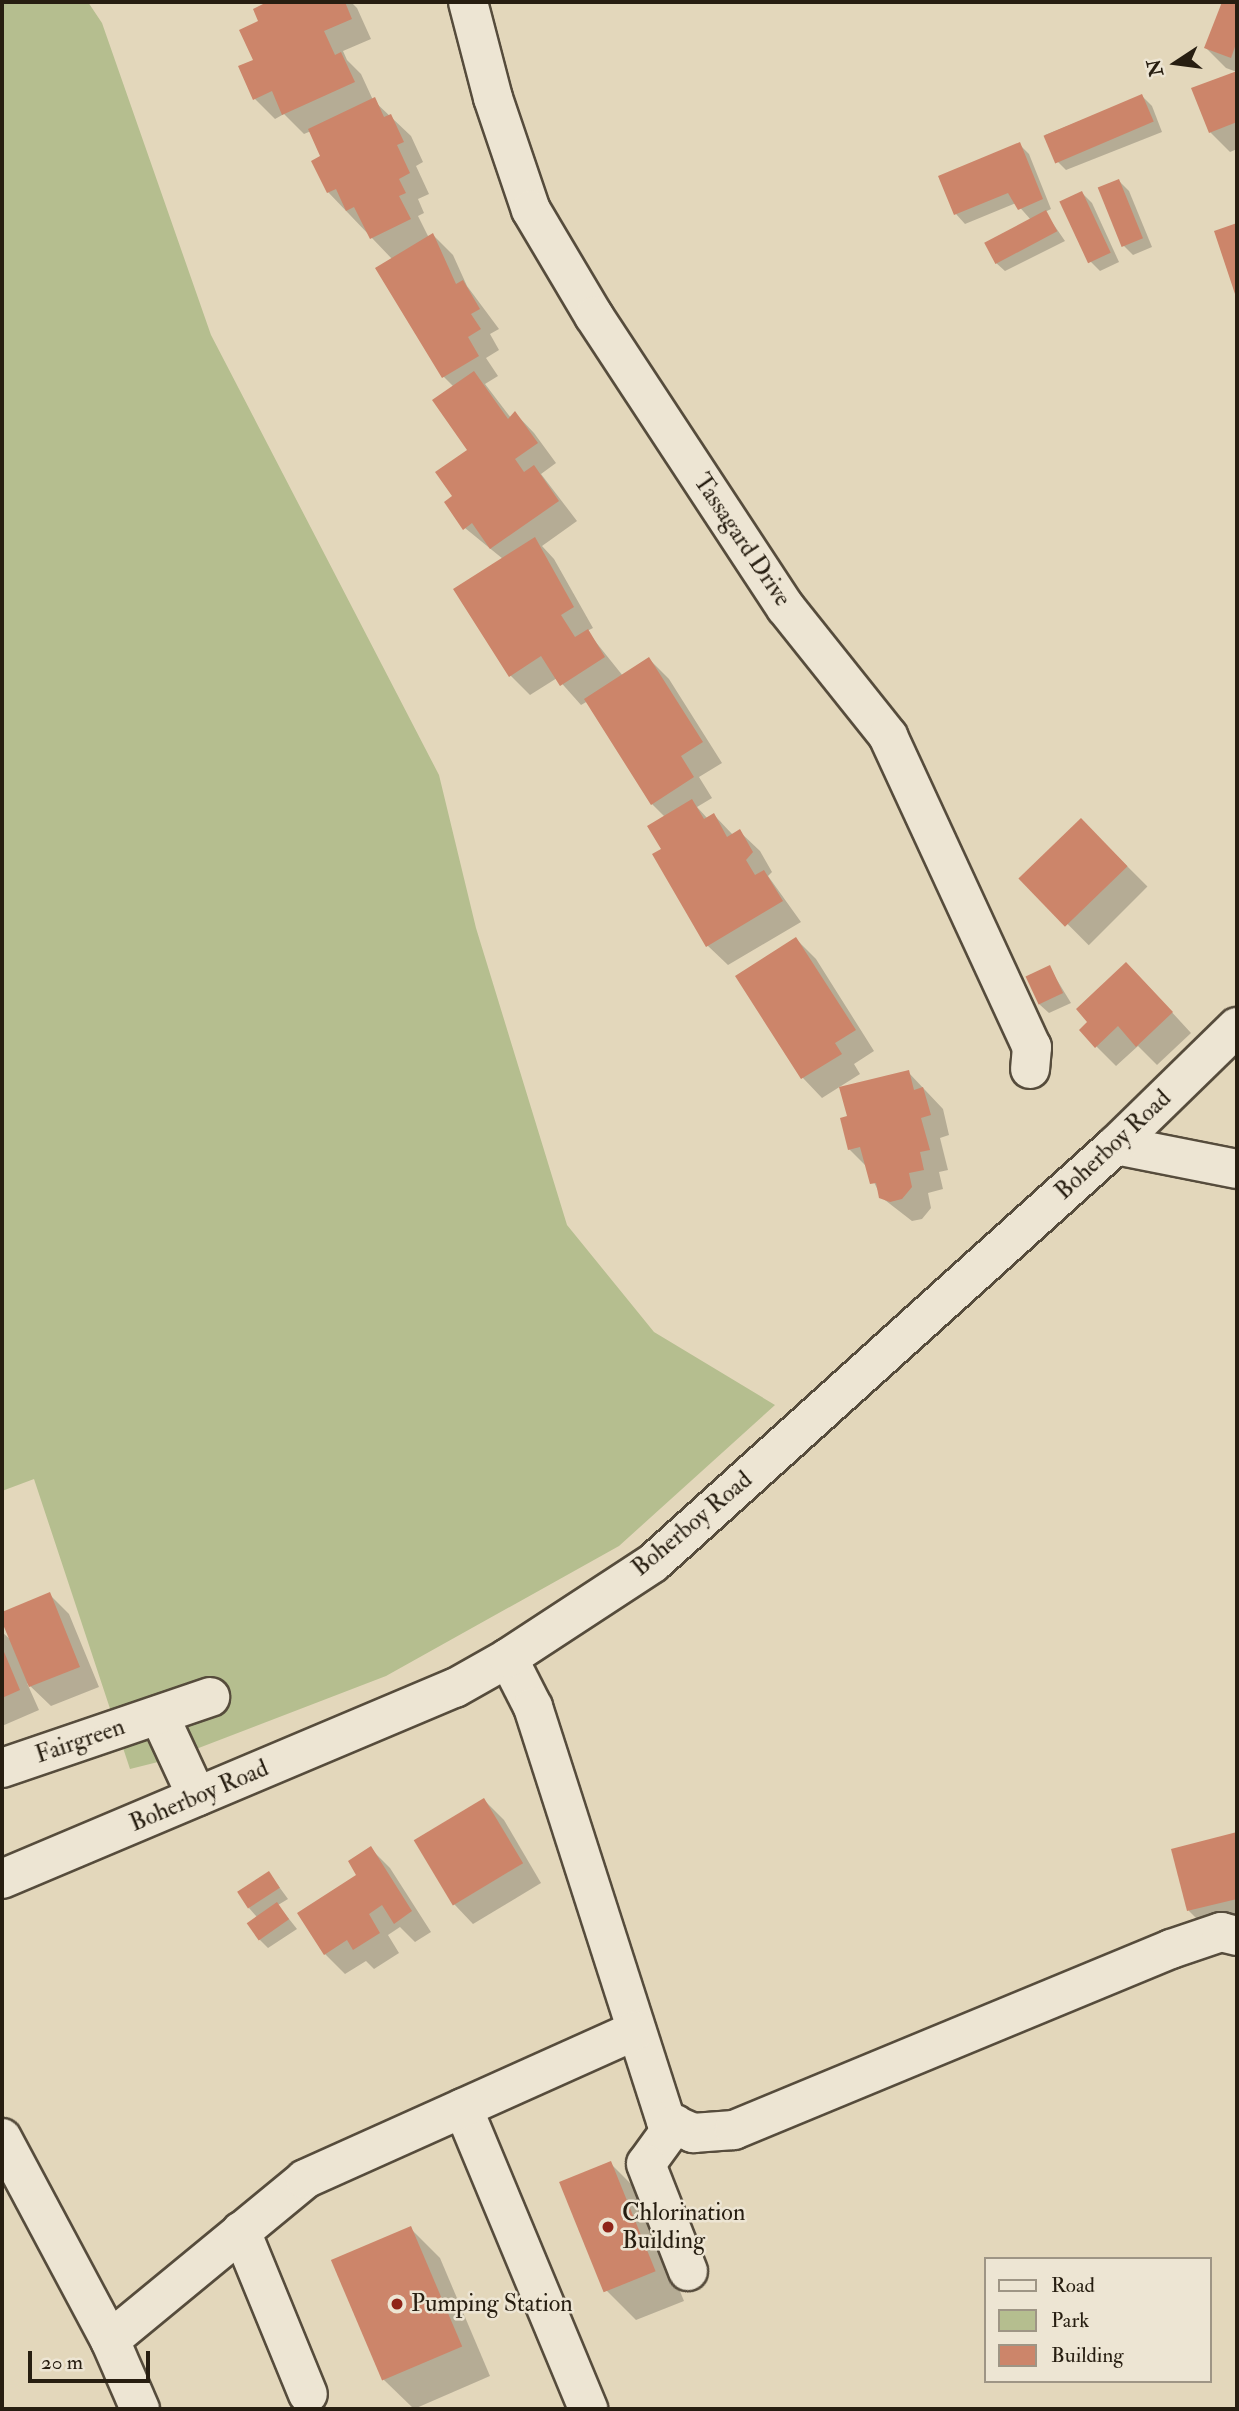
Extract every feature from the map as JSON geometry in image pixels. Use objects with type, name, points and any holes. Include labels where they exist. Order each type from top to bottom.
[{"type":"street","name":"Tassagard Drive","points":[[468,2],[493,98],[531,211],[594,316],[786,608],[888,736],[1032,1047],[1030,1069]]},
{"type":"street","name":"Boherboy Road","points":[[2,1879],[454,1688],[508,1658],[653,1563],[1116,1145],[1237,1027]]},
{"type":"street","points":[[1116,1145],[1237,1168]]},
{"type":"street","points":[[508,1658],[533,1707],[666,2121],[693,2133],[734,2130],[1171,1949],[1221,1932],[1237,1936]]},
{"type":"street","name":"Fairgreen","points":[[2,1768],[210,1697]]},
{"type":"street","name":"Fairgreen","points":[[159,1715],[197,1797]]},
{"type":"street","points":[[110,2340],[305,2179],[635,2031]]},
{"type":"street","points":[[463,2108],[588,2409]]},
{"type":"street","points":[[675,2124],[646,2164],[688,2271]]},
{"type":"street","points":[[2,2138],[110,2340],[140,2409]]},
{"type":"street","points":[[241,2231],[309,2394]]},
{"type":"green space","points":[[2,2],[88,2],[102,23],[211,335],[439,775],[476,928],[567,1225],[654,1332],[775,1405],[619,1546],[386,1676],[170,1759],[130,1769],[34,1479],[2,1491]]},
{"type":"building","points":[[267,2],[345,2],[352,19],[324,31],[335,55],[341,52],[355,82],[282,115],[272,91],[253,100],[238,66],[253,60],[239,30],[258,21],[253,9]]},
{"type":"building","points":[[1222,2],[1237,2],[1237,41],[1231,58],[1204,48]]},
{"type":"building","points":[[1237,71],[1237,122],[1209,133],[1191,88]]},
{"type":"building","points":[[1142,94],[1154,122],[1055,163],[1044,136]]},
{"type":"building","points":[[375,97],[384,117],[391,114],[404,142],[397,145],[410,173],[399,179],[406,193],[399,196],[411,219],[370,239],[354,207],[346,211],[336,189],[327,193],[311,161],[320,156],[308,129]]},
{"type":"building","points":[[1020,142],[1043,199],[1018,210],[1008,193],[954,215],[938,176]]},
{"type":"building","points":[[1119,179],[1143,238],[1122,247],[1098,188]]},
{"type":"building","points":[[1082,191],[1111,253],[1088,263],[1059,202]]},
{"type":"building","points":[[1046,210],[1057,231],[995,264],[984,243]]},
{"type":"building","points":[[1237,223],[1237,300],[1214,231]]},
{"type":"building","points":[[433,233],[456,284],[463,280],[480,309],[471,314],[481,329],[468,337],[479,356],[442,378],[375,268]]},
{"type":"building","points":[[474,371],[508,419],[515,411],[538,443],[515,459],[524,472],[534,465],[559,501],[490,549],[472,523],[463,530],[444,502],[452,496],[435,472],[467,450],[432,400]]},
{"type":"building","points":[[535,537],[574,607],[561,615],[575,637],[588,629],[605,657],[560,686],[541,656],[509,677],[453,589]]},
{"type":"building","points":[[649,657],[703,742],[681,756],[694,777],[651,805],[584,699]]},
{"type":"building","points":[[692,799],[704,819],[714,813],[727,837],[740,829],[753,852],[746,860],[755,875],[764,870],[783,901],[706,947],[652,854],[661,849],[647,826]]},
{"type":"building","points":[[1081,818],[1128,866],[1065,927],[1018,878]]},
{"type":"building","points":[[796,937],[856,1030],[835,1043],[842,1054],[801,1079],[735,976]]},
{"type":"building","points":[[1126,962],[1173,1012],[1136,1047],[1118,1026],[1095,1048],[1079,1030],[1087,1022],[1076,1009]]},
{"type":"building","points":[[1050,965],[1063,993],[1039,1005],[1026,976]]},
{"type":"building","points":[[909,1070],[914,1090],[923,1087],[931,1115],[921,1118],[930,1150],[920,1152],[924,1170],[909,1173],[912,1187],[902,1199],[890,1202],[879,1198],[876,1183],[870,1184],[860,1147],[848,1150],[840,1118],[847,1116],[839,1087]]},
{"type":"building","points":[[50,1592],[80,1667],[29,1687],[2,1622],[2,1612]]},
{"type":"building","points":[[2,1647],[20,1690],[2,1698]]},
{"type":"building","points":[[484,1798],[523,1863],[453,1905],[414,1840]]},
{"type":"building","points":[[1237,1832],[1237,1899],[1187,1911],[1171,1849]]},
{"type":"building","points":[[371,1846],[412,1911],[394,1924],[382,1905],[369,1914],[380,1933],[353,1950],[347,1940],[324,1955],[297,1913],[356,1875],[348,1861]]},
{"type":"building","points":[[269,1871],[280,1888],[248,1908],[237,1892]]},
{"type":"building","points":[[277,1902],[289,1919],[259,1940],[247,1923]]},
{"type":"building","name":"Chlorination Building","points":[[611,2161],[656,2271],[604,2292],[559,2182]]},
{"type":"building","name":"Pumping Station","points":[[411,2226],[462,2347],[382,2381],[331,2260]]},
{"type":"place","name":"Chlorination Building","points":[[608,2227]]},
{"type":"place","name":"Pumping Station","points":[[397,2304]]}]
